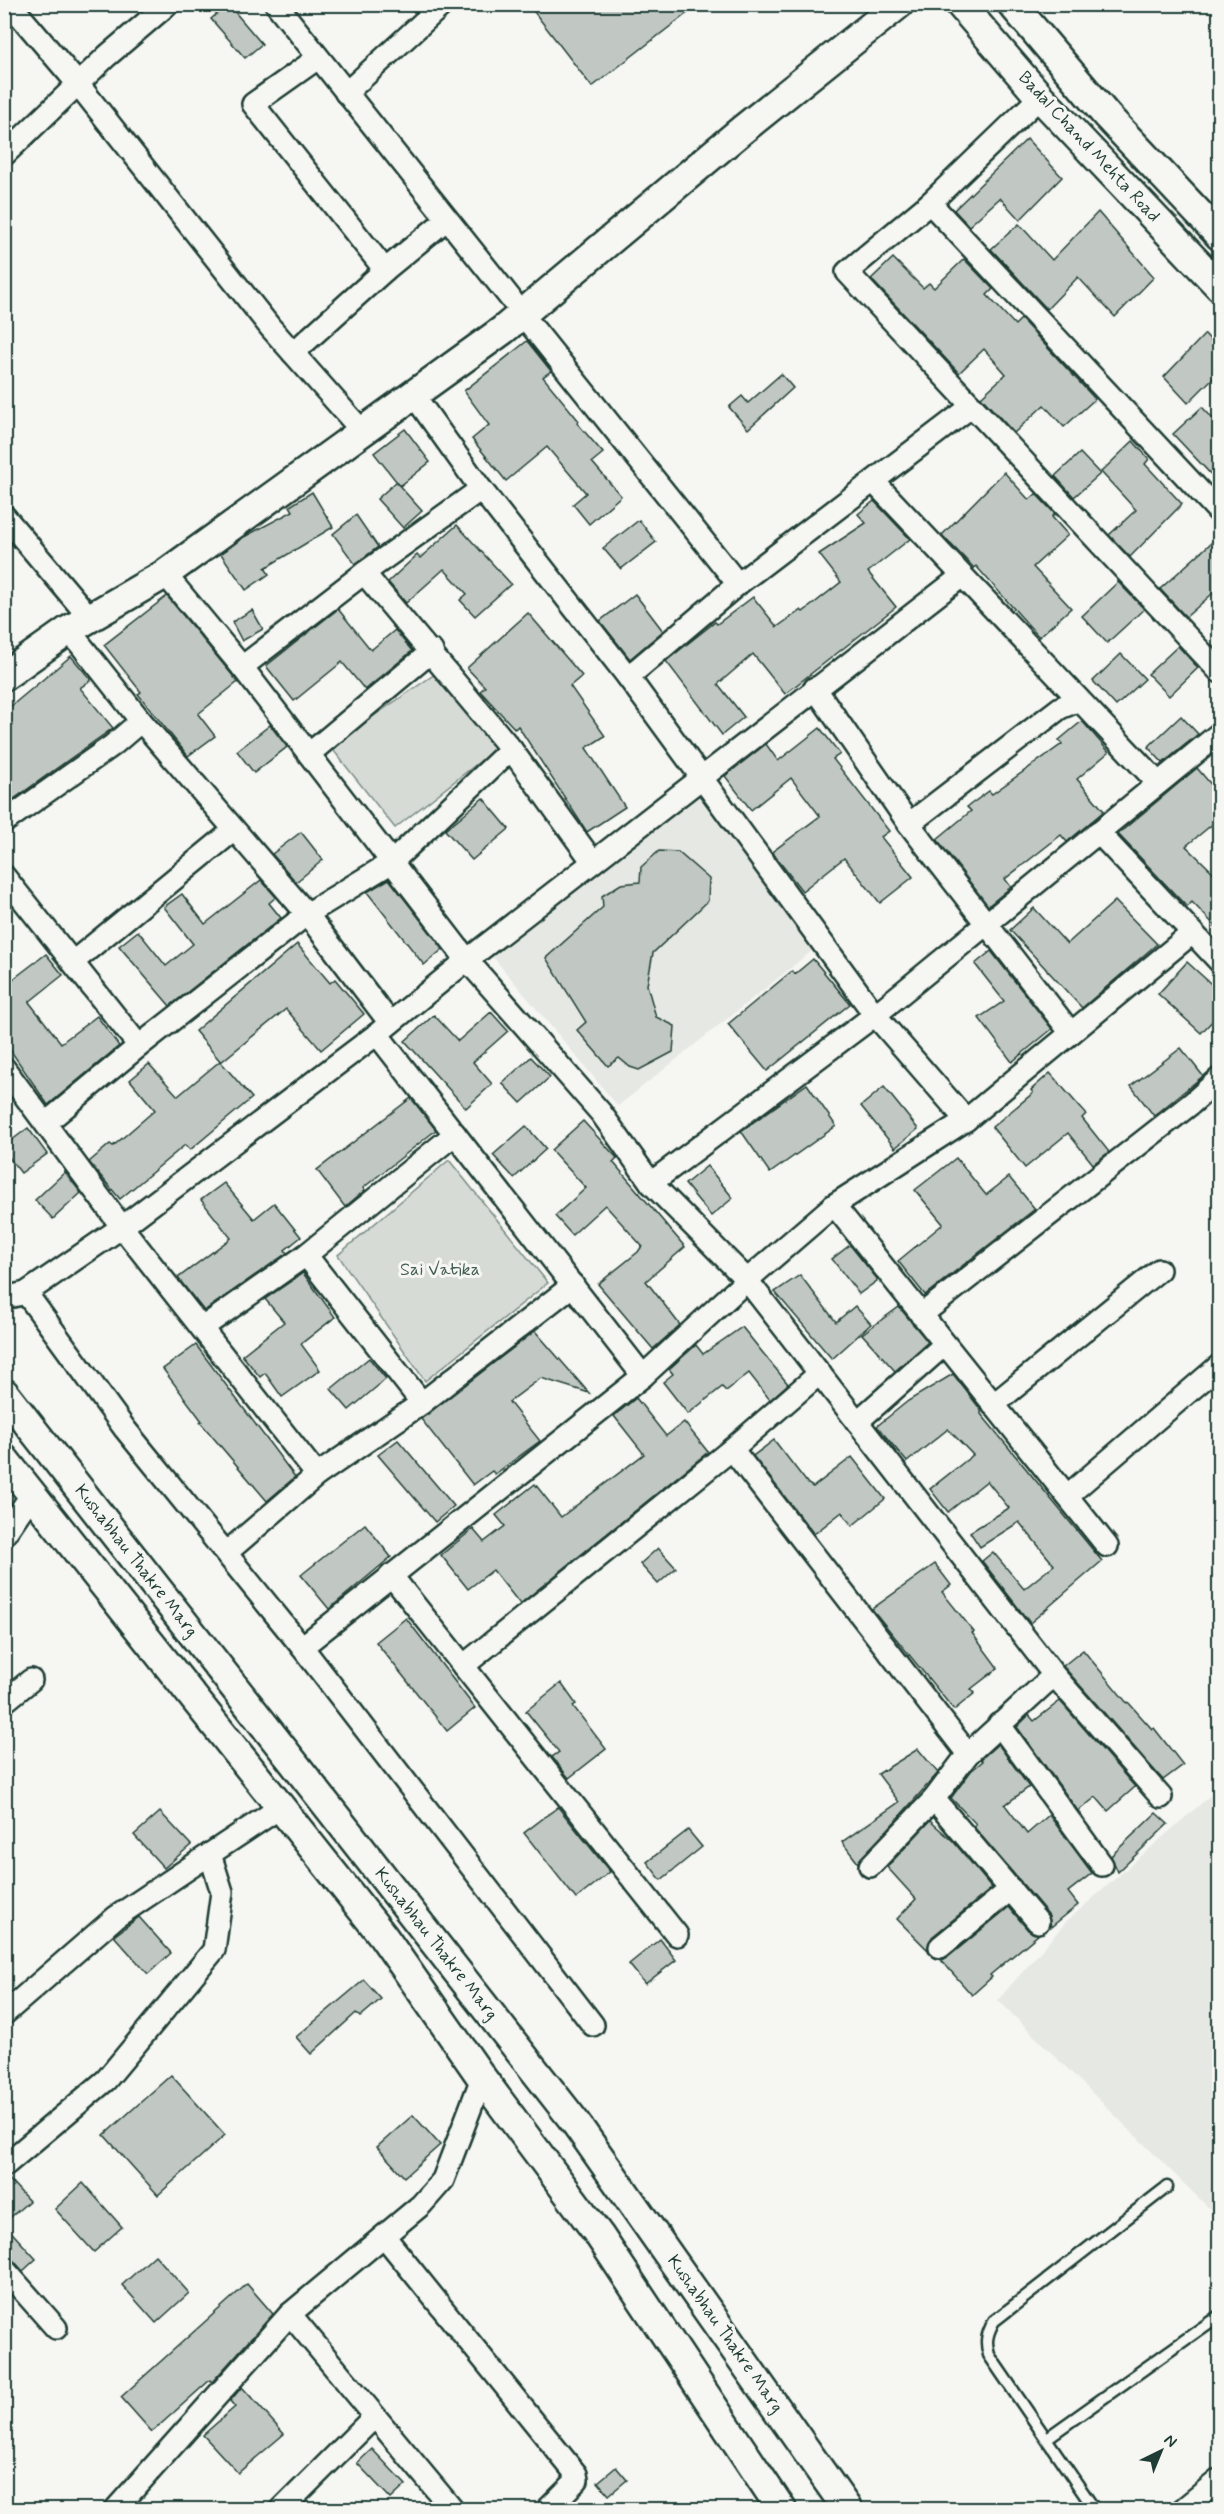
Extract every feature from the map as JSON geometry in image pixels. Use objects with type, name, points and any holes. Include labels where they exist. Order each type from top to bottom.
[{"type":"main road","points":[[4,676],[79,624],[165,574],[413,394],[517,307],[899,4]]},
{"type":"main road","points":[[1012,4],[1107,116],[1220,236]]},
{"type":"main road","name":"Badal Chand Mehta Road","points":[[969,8],[1040,97],[1220,287]]},
{"type":"main road","name":"Kushabhau Thakre Marg","points":[[4,1393],[575,2121],[848,2510]]},
{"type":"main road","name":"Kushabhau Thakre Marg","points":[[4,1459],[383,1936],[482,2078],[599,2235],[782,2510]]},
{"type":"street","points":[[10,4],[78,84],[293,353],[362,431]]},
{"type":"street","points":[[4,155],[78,84],[168,4]]},
{"type":"street","points":[[276,4],[738,584]]},
{"type":"street","points":[[346,93],[443,4]]},
{"type":"street","points":[[318,58],[254,104],[385,270]]},
{"type":"street","points":[[1040,97],[930,203],[847,272],[1220,672]]},
{"type":"street","points":[[930,203],[1220,513]]},
{"type":"street","points":[[293,353],[385,270],[447,219]]},
{"type":"street","points":[[413,394],[481,489],[627,677],[875,1015],[966,1120]]},
{"type":"street","points":[[627,677],[738,584],[972,406]]},
{"type":"street","points":[[874,482],[1158,783]]},
{"type":"street","points":[[242,667],[364,573],[481,489]]},
{"type":"street","points":[[4,516],[79,624],[141,722],[307,914],[455,1134],[643,1376]]},
{"type":"street","points":[[364,573],[432,651],[511,749],[593,862]]},
{"type":"street","points":[[165,574],[242,667],[466,960],[601,1113],[651,1183],[747,1280],[1054,1675],[1161,1797]]},
{"type":"street","points":[[593,2025],[302,1647],[124,1429],[10,1296],[122,1227],[383,1028],[466,960],[962,576]]},
{"type":"street","points":[[309,754],[432,651]]},
{"type":"street","points":[[815,688],[909,824],[1071,1033]]},
{"type":"street","points":[[909,824],[1060,708],[1079,700]]},
{"type":"street","points":[[4,822],[113,745],[141,722]]},
{"type":"street","points":[[651,1183],[875,1015],[1220,733]]},
{"type":"street","points":[[46,1123],[139,1046],[307,914],[392,862],[511,749]]},
{"type":"street","points":[[73,962],[234,830]]},
{"type":"street","points":[[1098,832],[1191,934],[1220,962]]},
{"type":"street","points":[[4,876],[139,1046]]},
{"type":"street","points":[[302,1647],[643,1376],[747,1280],[834,1205],[966,1120],[1191,934]]},
{"type":"street","points":[[4,1068],[122,1227],[317,1475]]},
{"type":"street","points":[[921,1315],[1192,1103],[1220,1078]]},
{"type":"street","points":[[202,1328],[306,1255],[455,1134]]},
{"type":"street","points":[[834,1205],[1107,1546]]},
{"type":"street","points":[[306,1255],[422,1403]]},
{"type":"street","points":[[993,1405],[1159,1270]]},
{"type":"street","points":[[226,1553],[317,1475],[422,1403],[573,1285]]},
{"type":"street","points":[[857,1422],[944,1345]]},
{"type":"street","points":[[1067,1496],[1220,1365]]},
{"type":"street","points":[[463,1666],[732,1449],[820,1373]]},
{"type":"street","points":[[732,1449],[968,1754]]},
{"type":"street","points":[[4,1535],[32,1494]]},
{"type":"street","points":[[391,1575],[677,1935]]},
{"type":"street","points":[[870,1866],[934,1799],[968,1754],[1054,1675]]},
{"type":"street","points":[[4,1702],[31,1680]]},
{"type":"street","points":[[999,1724],[1102,1865]]},
{"type":"street","points":[[934,1799],[1038,1923]]},
{"type":"street","points":[[4,2014],[116,1917],[281,1807]]},
{"type":"street","points":[[4,2166],[106,2080],[214,1950],[222,1892],[210,1854]]},
{"type":"street","points":[[939,1947],[1011,1889]]},
{"type":"street","points":[[115,2510],[290,2314],[421,2205],[443,2180],[482,2078]]},
{"type":"street","points":[[384,2236],[576,2474],[577,2480],[547,2510]]},
{"type":"street","points":[[4,2269],[56,2328]]},
{"type":"street","points":[[290,2314],[453,2510]]},
{"type":"street","points":[[281,2510],[374,2416]]},
{"type":"street","points":[[1182,2510],[1220,2479]]},
{"type":"lane","points":[[1095,2510],[989,2355],[986,2343],[987,2332],[994,2321],[1167,2187]]},
{"type":"lane","points":[[1047,2438],[1220,2315]]},
{"type":"shaded area","points":[[697,791],[818,946],[618,1106],[488,951]]},
{"type":"shaded area","points":[[1219,1788],[1219,2218],[998,2000],[1067,1921]]},
{"type":"green space","points":[[438,672],[497,748],[395,828],[330,746]]},
{"type":"green space","name":"Sai Vatika","points":[[449,1160],[548,1283],[425,1381],[338,1255]]},
{"type":"building","points":[[228,4],[262,44],[245,58],[211,19]]},
{"type":"building","points":[[528,4],[699,4],[592,87]]},
{"type":"building","points":[[1027,139],[1062,177],[1020,220],[1000,198],[969,226],[954,210]]},
{"type":"building","points":[[1098,212],[1154,277],[1115,317],[1078,277],[1047,309],[991,249],[1019,224],[1052,260]]},
{"type":"building","points":[[893,258],[923,288],[929,283],[934,288],[964,259],[993,289],[987,295],[1015,325],[1021,319],[1095,399],[1064,427],[1044,405],[1014,433],[981,397],[1006,374],[984,349],[959,373],[871,279]]},
{"type":"building","points":[[1205,334],[1220,350],[1220,371],[1188,403],[1164,377]]},
{"type":"building","points":[[527,341],[551,371],[543,377],[579,421],[577,423],[603,453],[592,462],[621,496],[589,524],[573,504],[586,493],[547,447],[506,481],[472,439],[489,425],[464,391]]},
{"type":"building","points":[[781,374],[793,388],[748,429],[729,407],[742,396],[748,403]]},
{"type":"building","points":[[1202,407],[1220,426],[1220,484],[1173,434]]},
{"type":"building","points":[[405,429],[430,462],[400,486],[374,453]]},
{"type":"building","points":[[1133,441],[1149,459],[1145,464],[1182,504],[1130,557],[1109,535],[1136,510],[1101,472]]},
{"type":"building","points":[[1080,453],[1100,474],[1074,497],[1055,476]]},
{"type":"building","points":[[1004,472],[1029,500],[1036,494],[1055,514],[1052,517],[1068,535],[1033,567],[1071,608],[1039,637],[976,566],[974,568],[942,535]]},
{"type":"building","points":[[396,482],[422,511],[403,528],[377,499]]},
{"type":"building","points":[[312,492],[333,527],[265,568],[269,574],[246,590],[221,554],[244,537],[293,511],[290,506]]},
{"type":"building","points":[[874,501],[910,539],[868,572],[896,607],[785,694],[753,654],[718,684],[744,717],[722,735],[666,661],[715,622],[717,624],[753,597],[777,627],[801,610],[803,612],[841,582],[819,554],[866,523],[858,514]]},
{"type":"building","points":[[356,515],[378,547],[355,564],[333,534]]},
{"type":"building","points":[[639,520],[656,542],[621,569],[603,548]]},
{"type":"building","points":[[457,525],[511,584],[475,616],[460,600],[467,594],[444,569],[406,603],[388,582],[417,555],[420,558]]},
{"type":"building","points":[[1220,535],[1220,587],[1186,617],[1160,589]]},
{"type":"building","points":[[1118,582],[1144,609],[1107,643],[1082,616]]},
{"type":"building","points":[[635,594],[663,631],[630,659],[600,621]]},
{"type":"building","points":[[167,596],[238,682],[198,714],[215,736],[188,756],[138,694],[141,692],[104,645]]},
{"type":"building","points":[[338,609],[371,650],[395,630],[412,651],[365,690],[342,662],[294,701],[266,666]]},
{"type":"building","points":[[252,610],[263,629],[242,641],[232,622]]},
{"type":"building","points":[[528,613],[582,676],[570,686],[605,736],[586,748],[625,807],[587,832],[518,726],[515,729],[480,691],[485,687],[467,668]]},
{"type":"building","points":[[1178,646],[1198,668],[1169,696],[1148,674]]},
{"type":"building","points":[[1121,654],[1145,679],[1116,706],[1093,681]]},
{"type":"building","points":[[71,656],[91,680],[80,688],[113,728],[4,806],[4,712]]},
{"type":"building","points":[[1181,716],[1198,734],[1163,763],[1148,747]]},
{"type":"building","points":[[1082,721],[1109,752],[1077,779],[1104,811],[1067,842],[1061,835],[1005,879],[1011,887],[988,906],[937,839],[971,811],[967,807],[989,791],[992,794],[1062,744],[1059,740]]},
{"type":"building","points":[[270,725],[287,747],[254,773],[237,751]]},
{"type":"building","points":[[820,728],[840,754],[833,759],[889,831],[881,837],[913,877],[880,903],[844,858],[802,891],[772,852],[820,816],[791,778],[751,810],[725,776],[766,744],[778,761]]},
{"type":"building","points":[[1197,768],[1220,795],[1220,818],[1186,846],[1220,879],[1220,931],[1192,902],[1187,907],[1118,834]]},
{"type":"building","points":[[483,798],[509,829],[472,860],[445,830]]},
{"type":"building","points":[[301,832],[323,860],[296,882],[272,854]]},
{"type":"building","points":[[659,851],[678,852],[709,879],[708,901],[653,953],[647,985],[656,1017],[675,1026],[673,1052],[639,1070],[630,1067],[619,1058],[608,1066],[577,1030],[586,1022],[546,958],[603,907],[602,896],[621,884],[640,882],[641,867]]},
{"type":"building","points":[[389,879],[443,949],[424,965],[367,892]]},
{"type":"building","points":[[261,880],[276,897],[269,903],[281,918],[170,1006],[119,946],[138,931],[166,966],[193,944],[164,907],[182,894],[205,924]]},
{"type":"building","points":[[1115,901],[1157,944],[1082,1008],[1010,930],[1034,908],[1067,944]]},
{"type":"building","points":[[297,944],[330,983],[335,979],[364,1014],[321,1050],[286,1009],[221,1062],[195,1031]]},
{"type":"building","points":[[991,951],[1052,1029],[1012,1062],[979,1018],[1004,1001],[975,964]]},
{"type":"building","points":[[46,954],[63,975],[29,1002],[61,1043],[97,1016],[119,1046],[48,1105],[4,1041],[4,986]]},
{"type":"building","points":[[813,959],[850,1004],[767,1071],[728,1024],[792,971],[795,974]]},
{"type":"building","points":[[1187,962],[1220,992],[1220,1013],[1201,1033],[1158,994]]},
{"type":"building","points":[[491,1012],[508,1031],[473,1062],[492,1084],[466,1108],[405,1041],[434,1015],[458,1041]]},
{"type":"building","points":[[1181,1048],[1203,1076],[1154,1116],[1131,1086]]},
{"type":"building","points":[[531,1057],[550,1077],[521,1103],[502,1083]]},
{"type":"building","points":[[220,1061],[252,1098],[190,1150],[185,1145],[120,1199],[89,1162],[110,1144],[113,1146],[155,1110],[130,1080],[149,1064],[178,1096]]},
{"type":"building","points":[[1050,1073],[1086,1114],[1082,1118],[1109,1152],[1093,1164],[1068,1133],[1025,1168],[992,1127],[1033,1093],[1031,1090]]},
{"type":"building","points":[[807,1084],[836,1126],[770,1173],[741,1131]]},
{"type":"building","points":[[884,1087],[918,1129],[895,1148],[861,1106]]},
{"type":"building","points":[[411,1098],[436,1130],[363,1188],[365,1190],[345,1207],[317,1170]]},
{"type":"building","points":[[583,1121],[617,1158],[613,1162],[685,1247],[646,1281],[680,1325],[653,1349],[598,1284],[638,1252],[642,1246],[605,1205],[572,1235],[555,1216],[586,1188],[551,1150]]},
{"type":"building","points":[[526,1126],[546,1149],[514,1178],[493,1155]]},
{"type":"building","points":[[28,1128],[47,1154],[21,1173],[4,1151],[4,1146]]},
{"type":"building","points":[[956,1158],[986,1195],[1009,1177],[1035,1209],[925,1295],[898,1261],[943,1224],[915,1190]]},
{"type":"building","points":[[707,1166],[733,1198],[711,1216],[685,1184]]},
{"type":"building","points":[[65,1172],[81,1193],[53,1219],[35,1200]]},
{"type":"building","points":[[224,1183],[254,1219],[274,1203],[301,1237],[285,1250],[287,1253],[204,1311],[178,1278],[231,1238],[201,1200]]},
{"type":"building","points":[[850,1245],[878,1280],[859,1294],[832,1259]]},
{"type":"building","points":[[303,1273],[335,1317],[301,1344],[320,1370],[282,1397],[265,1373],[260,1377],[242,1355],[284,1322],[265,1299]]},
{"type":"building","points":[[800,1275],[836,1322],[855,1306],[871,1324],[832,1359],[775,1292]]},
{"type":"building","points":[[899,1307],[928,1342],[895,1371],[862,1334]]},
{"type":"building","points":[[742,1327],[788,1384],[770,1400],[749,1373],[726,1391],[722,1387],[688,1414],[663,1382],[673,1374],[669,1369],[696,1345],[703,1354]]},
{"type":"building","points":[[535,1331],[589,1393],[541,1378],[509,1402],[540,1441],[495,1474],[492,1471],[473,1485],[421,1419]]},
{"type":"building","points":[[196,1345],[295,1477],[267,1501],[200,1422],[202,1421],[163,1369]]},
{"type":"building","points":[[369,1358],[386,1379],[349,1410],[331,1389]]},
{"type":"building","points":[[953,1374],[981,1410],[981,1414],[1102,1561],[1030,1623],[982,1561],[993,1552],[1024,1589],[1054,1565],[1019,1522],[980,1547],[970,1532],[1009,1508],[987,1481],[948,1512],[930,1489],[973,1455],[948,1429],[907,1462],[877,1426],[908,1401]]},
{"type":"building","points":[[636,1398],[666,1436],[684,1422],[708,1452],[520,1604],[493,1570],[468,1589],[441,1555],[473,1529],[484,1542],[505,1526],[496,1515],[535,1484],[561,1517],[644,1454],[614,1416]]},
{"type":"building","points":[[398,1440],[454,1506],[435,1522],[378,1455]]},
{"type":"building","points":[[774,1440],[808,1484],[813,1487],[852,1457],[885,1499],[852,1526],[842,1512],[814,1534],[753,1456]]},
{"type":"building","points":[[365,1524],[391,1557],[329,1609],[301,1575]]},
{"type":"building","points":[[658,1548],[676,1568],[658,1584],[640,1564]]},
{"type":"building","points":[[935,1564],[951,1585],[942,1592],[974,1632],[972,1633],[998,1668],[971,1689],[975,1693],[954,1710],[872,1609]]},
{"type":"building","points":[[406,1618],[475,1708],[447,1731],[376,1642]]},
{"type":"building","points":[[1083,1650],[1127,1703],[1152,1729],[1154,1728],[1183,1765],[1163,1780],[1063,1666]]},
{"type":"building","points":[[561,1683],[576,1704],[573,1706],[606,1749],[569,1778],[552,1757],[559,1752],[526,1711]]},
{"type":"building","points":[[1060,1701],[1135,1787],[1108,1811],[1096,1797],[1078,1811],[1017,1727],[1029,1715],[1034,1721]]},
{"type":"building","points":[[998,1744],[1029,1787],[1005,1805],[1027,1834],[1049,1815],[1092,1873],[1068,1892],[1078,1905],[1051,1927],[1048,1914],[973,1826],[976,1824],[951,1798],[971,1771],[983,1761],[981,1759]]},
{"type":"building","points":[[918,1749],[938,1773],[858,1863],[842,1842],[899,1802],[878,1774]]},
{"type":"building","points":[[558,1807],[610,1872],[576,1899],[524,1833]]},
{"type":"building","points":[[160,1812],[191,1845],[164,1868],[134,1835]]},
{"type":"building","points":[[1156,1813],[1168,1824],[1118,1872],[1111,1856]]},
{"type":"building","points":[[930,1821],[953,1841],[992,1888],[932,1937],[928,1950],[897,1919],[916,1899],[887,1867]]},
{"type":"building","points":[[688,1830],[702,1847],[661,1880],[647,1862]]},
{"type":"building","points":[[1009,1907],[1028,1930],[1039,1934],[990,1975],[992,1977],[972,1995],[941,1960],[948,1957]]},
{"type":"building","points":[[139,1917],[171,1953],[148,1974],[114,1936]]},
{"type":"building","points":[[660,1939],[676,1960],[645,1984],[629,1964]]},
{"type":"building","points":[[364,1980],[381,1999],[360,2017],[356,2013],[311,2054],[296,2037]]},
{"type":"building","points":[[171,2075],[225,2135],[158,2195],[104,2135]]},
{"type":"building","points":[[413,2115],[440,2145],[404,2177],[377,2147]]},
{"type":"building","points":[[4,2178],[8,2178],[29,2201],[4,2223]]},
{"type":"building","points":[[83,2183],[122,2227],[94,2252],[55,2209]]},
{"type":"building","points":[[4,2224],[36,2259],[23,2271],[13,2260],[4,2257]]},
{"type":"building","points":[[155,2255],[189,2293],[156,2323],[122,2285]]},
{"type":"building","points":[[247,2284],[273,2314],[212,2382],[210,2380],[152,2432],[121,2397]]},
{"type":"building","points":[[242,2387],[284,2434],[238,2473],[203,2435],[235,2407],[230,2401]]},
{"type":"building","points":[[372,2449],[406,2485],[391,2499],[357,2463]]},
{"type":"building","points":[[616,2467],[627,2480],[609,2495],[598,2482]]}]
